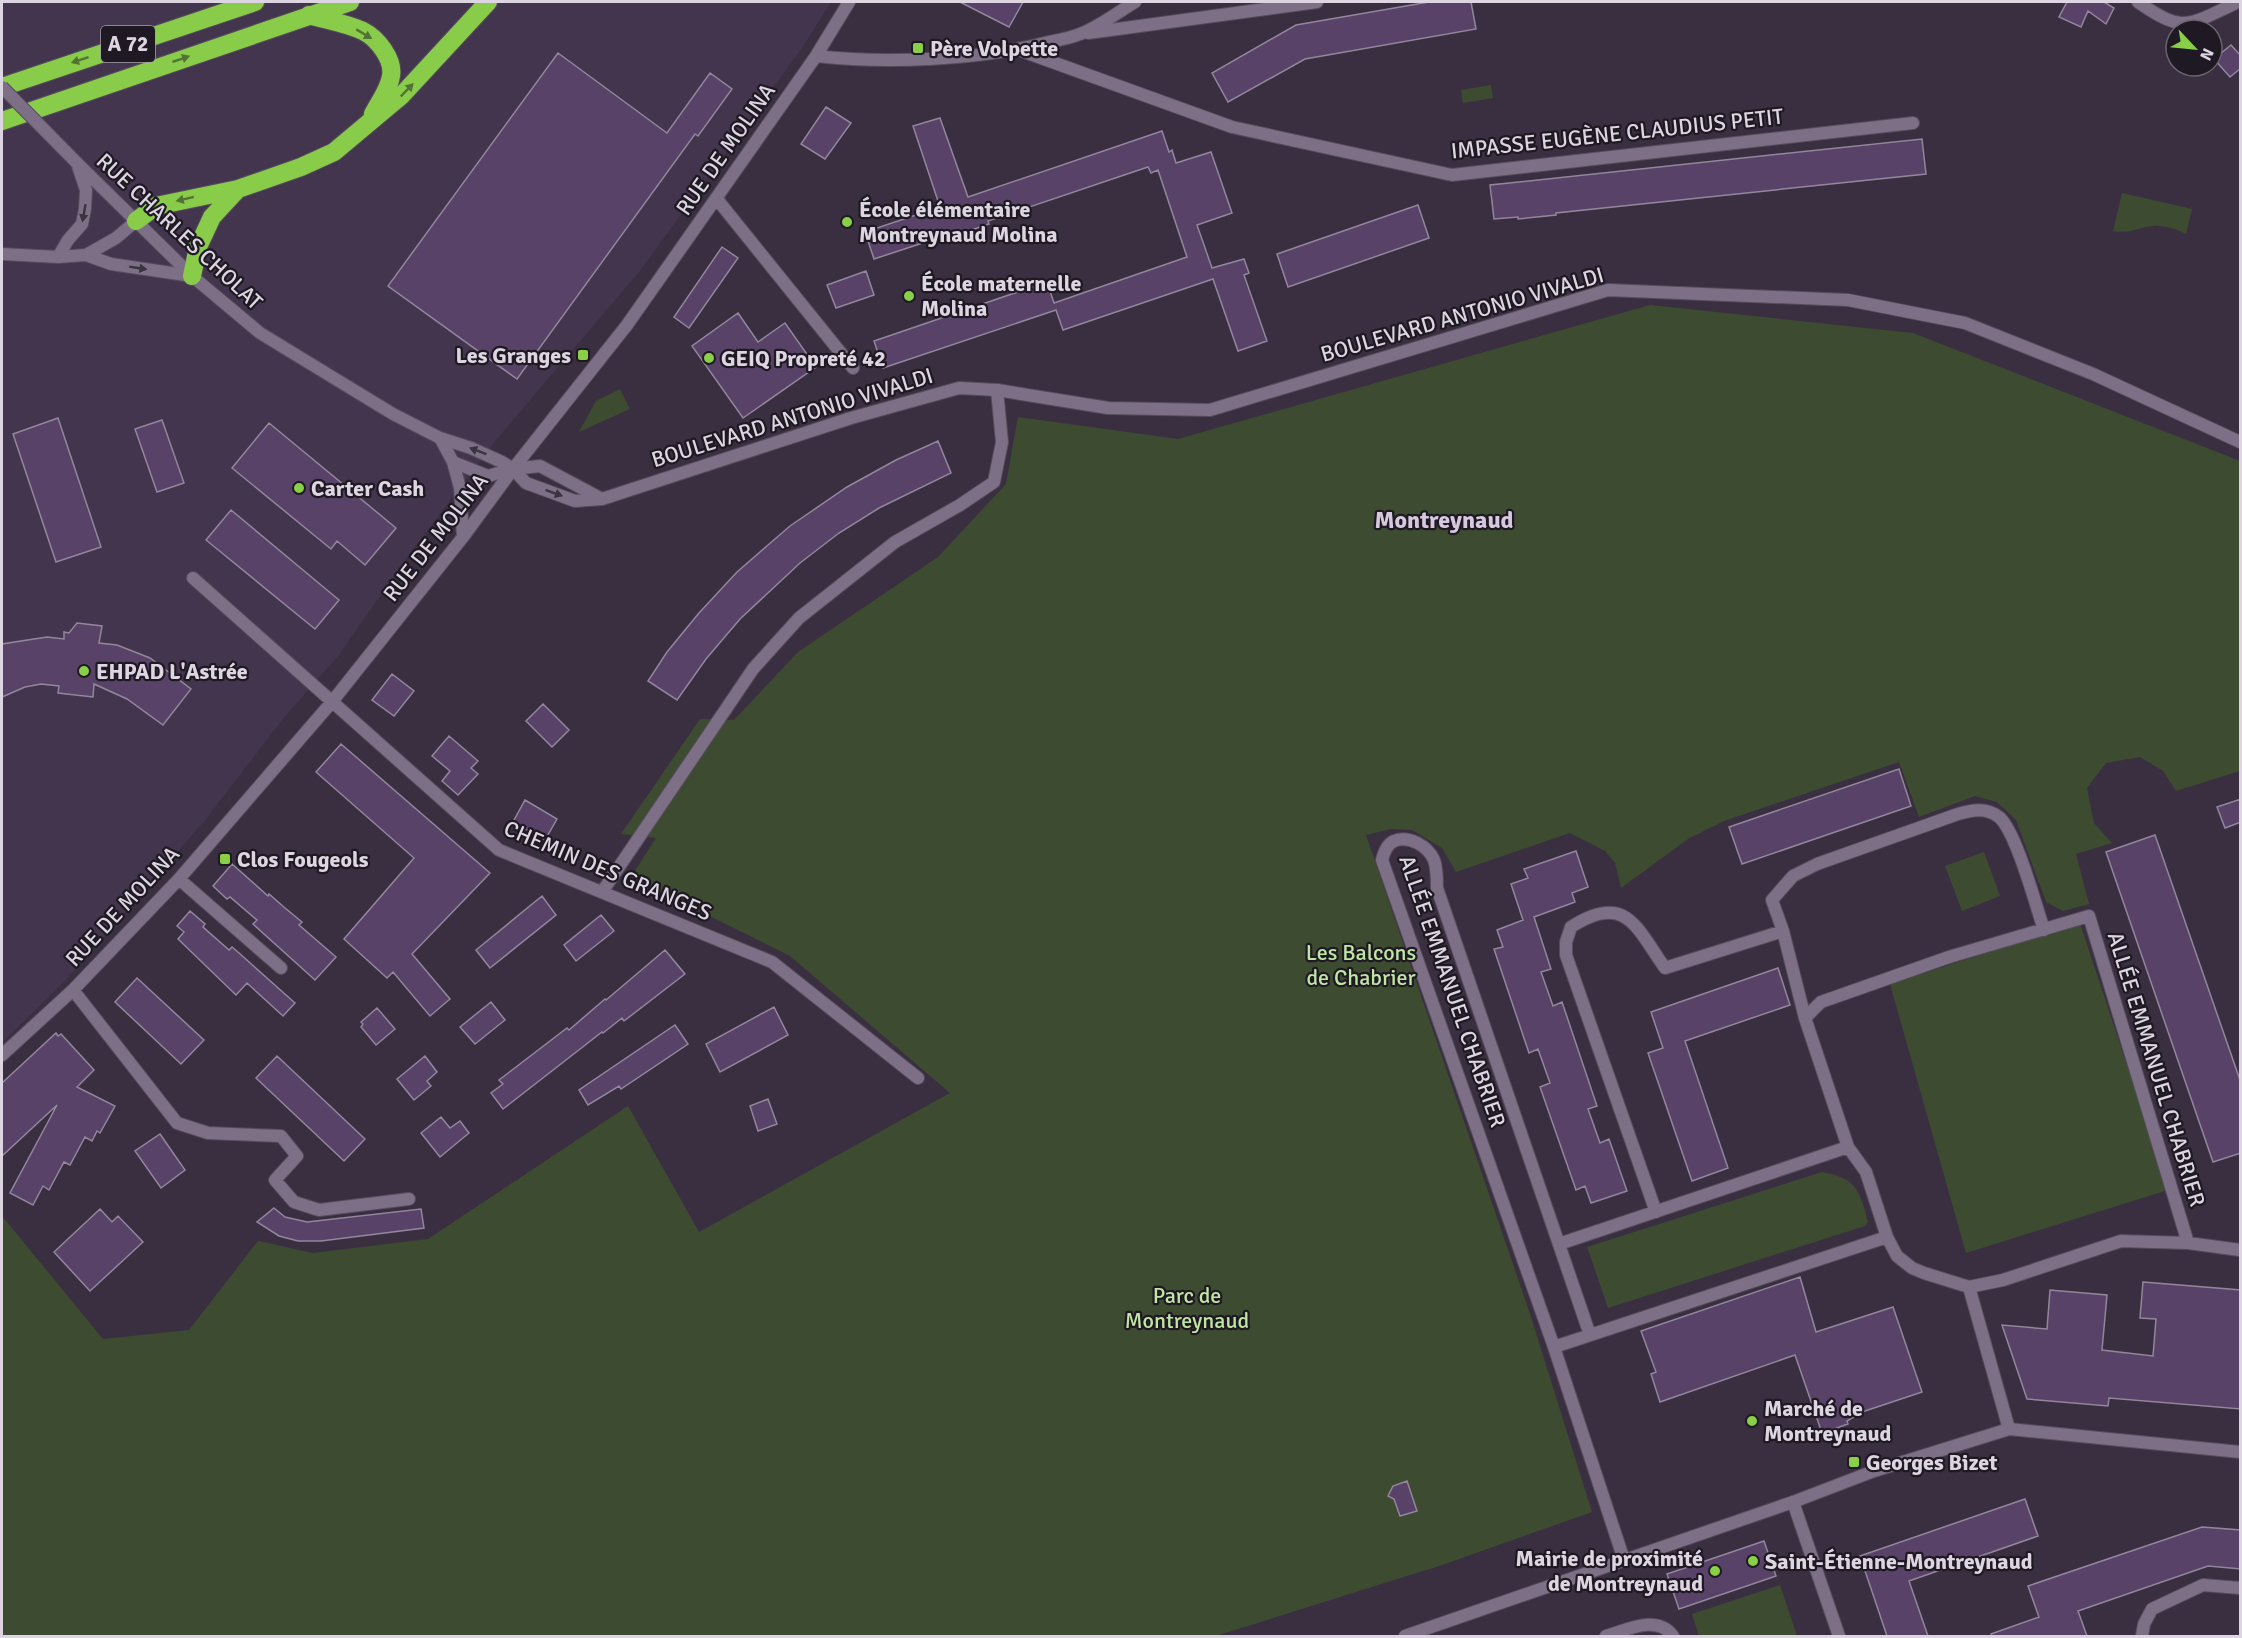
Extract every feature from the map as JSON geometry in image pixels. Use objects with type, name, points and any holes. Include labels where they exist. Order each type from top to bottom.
[{"type":"highway","points":[[200,21],[216,2]]},
{"type":"highway","name":"A 72","points":[[2,87],[255,2]]},
{"type":"highway","name":"A 72","points":[[2,121],[350,2]]},
{"type":"highway","points":[[136,221],[156,206],[238,189],[301,167],[334,152],[402,95],[488,2]]},
{"type":"highway","points":[[309,15],[364,32],[381,47],[389,59],[392,75],[386,92],[363,129]]},
{"type":"highway","points":[[192,276],[198,247],[212,217],[238,189]]},
{"type":"street","name":"RUE DE MOLINA","points":[[2,1055],[73,990],[179,879],[331,703],[611,347],[816,56],[849,2]]},
{"type":"street","points":[[1081,34],[1135,2]]},
{"type":"street","points":[[816,56],[888,60],[974,55],[1019,50],[1081,34],[1317,2]]},
{"type":"street","points":[[2138,2],[2173,23],[2191,23],[2235,6]]},
{"type":"street","name":"IMPASSE EUGÈNE CLAUDIUS PETIT","points":[[1019,50],[1232,127],[1452,175],[1913,123]]},
{"type":"street","name":"RUE CHARLES CHOLAT","points":[[2,87],[192,276],[260,333],[393,414],[440,438],[487,454],[513,469]]},
{"type":"street","points":[[58,257],[68,240],[82,224],[86,190],[77,163]]},
{"type":"street","points":[[716,198],[853,368]]},
{"type":"street","points":[[86,255],[116,238],[136,221]]},
{"type":"street","points":[[2,254],[58,257],[86,255],[111,264],[192,276]]},
{"type":"street","name":"BOULEVARD ANTONIO VIVALDI","points":[[513,469],[526,483],[575,501],[602,499],[851,418],[959,388],[997,390],[1107,408],[1210,410],[1608,290],[1848,300],[1965,323],[2093,374],[2241,442]]},
{"type":"street","points":[[602,892],[753,669],[799,618],[895,542],[960,505],[994,482],[1002,442],[997,390]]},
{"type":"street","points":[[440,438],[453,462],[460,488],[463,537]]},
{"type":"street","points":[[453,462],[488,476],[513,469],[540,466],[602,499]]},
{"type":"street","name":"CHEMIN DES GRANGES","points":[[193,578],[498,850],[772,962],[918,1078]]},
{"type":"street","points":[[2044,930],[2011,833],[1999,817],[1989,812],[1975,810],[1817,864],[1793,876],[1772,900],[1783,931],[1805,1018],[1848,1147],[1866,1172],[1887,1237],[1898,1256],[1912,1268],[1969,1287],[2003,1280],[2121,1241],[2188,1243],[2241,1250]]},
{"type":"street","name":"ALLÉE EMMANUEL CHABRIER","points":[[1554,1347],[1382,860],[1386,848],[1393,841],[1405,839],[1418,843],[1428,850],[1434,860],[1437,888],[1590,1335]]},
{"type":"street","points":[[179,879],[281,968]]},
{"type":"street","points":[[1656,1212],[1566,955],[1566,942],[1571,927],[1587,916],[1605,912],[1620,913],[1632,922],[1665,968],[1783,931]]},
{"type":"street","name":"ALLÉE EMMANUEL CHABRIER","points":[[1805,1018],[1821,1002],[1949,957],[2089,916],[2188,1243]]},
{"type":"street","points":[[73,990],[177,1123],[208,1133],[281,1136],[297,1156],[274,1180],[294,1202],[319,1210],[409,1199]]},
{"type":"street","points":[[1559,1244],[1848,1147]]},
{"type":"street","points":[[1624,1560],[1554,1347],[1887,1237]]},
{"type":"street","points":[[1969,1287],[2009,1429]]},
{"type":"street","points":[[1405,1636],[1567,1582],[1874,1471],[2009,1429],[2241,1452]]},
{"type":"street","points":[[1793,1502],[1839,1636]]},
{"type":"street","points":[[2142,1636],[2144,1624],[2152,1609],[2203,1585],[2241,1588]]},
{"type":"street","points":[[1606,1636],[1643,1625],[1667,1628],[1672,1636]]},
{"type":"shaded area","points":[[2,2],[831,2],[802,48],[639,272],[496,440],[411,552],[338,656],[282,720],[206,819],[64,982],[2,1043]]},
{"type":"green space","points":[[1491,85],[1493,98],[1463,103],[1461,90]]},
{"type":"green space","points":[[2122,193],[2192,209],[2186,234],[2178,230],[2156,226],[2113,231]]},
{"type":"green space","name":"Parc de Montreynaud","points":[[1650,305],[1913,333],[2240,461],[2240,771],[2176,791],[2163,771],[2140,757],[2106,763],[2087,788],[2094,823],[2112,843],[2076,854],[2089,904],[2063,911],[2046,902],[2016,820],[1997,802],[1975,796],[1919,817],[1899,762],[1724,821],[1688,839],[1621,888],[1615,863],[1605,851],[1570,833],[1456,872],[1442,848],[1412,830],[1391,829],[1366,835],[1530,1314],[1592,1512],[1442,1565],[1216,1636],[2,1636],[2,1216],[103,1339],[189,1330],[258,1241],[313,1253],[428,1239],[628,1106],[699,1232],[950,1093],[790,956],[631,877],[656,838],[621,834],[700,719],[734,720],[798,652],[938,557],[1006,484],[1018,417],[1178,439]]},
{"type":"green space","points":[[620,389],[630,409],[579,432],[596,401]]},
{"type":"green space","points":[[1984,852],[2000,896],[1962,911],[1945,866]]},
{"type":"green space","points":[[2080,923],[2168,1190],[1966,1253],[1890,984]]},
{"type":"green space","points":[[1822,1172],[1843,1178],[1855,1188],[1868,1222],[1865,1226],[1608,1308],[1587,1247]]},
{"type":"green space","points":[[1780,1585],[1797,1636],[1699,1636],[1692,1614]]},
{"type":"building","points":[[960,2],[1023,2],[1009,27]]},
{"type":"building","points":[[1429,2],[1471,2],[1476,29],[1305,59],[1228,102],[1212,73],[1296,25]]},
{"type":"building","points":[[2067,2],[2104,2],[2114,8],[2106,24],[2088,11],[2081,27],[2059,17]]},
{"type":"building","points":[[2231,45],[2241,56],[2241,68],[2230,77],[2224,70],[2224,51]]},
{"type":"building","points":[[558,53],[667,133],[710,73],[732,89],[698,136],[695,134],[517,379],[388,286]]},
{"type":"building","points":[[826,107],[851,123],[825,159],[801,144]]},
{"type":"building","points":[[940,118],[968,197],[1162,131],[1169,152],[1172,150],[1176,163],[1211,152],[1232,213],[1197,225],[1212,268],[1244,259],[1249,273],[1244,275],[1267,341],[1238,351],[1213,279],[1063,330],[1056,310],[883,368],[874,341],[1047,282],[1054,303],[1187,257],[1158,170],[1151,173],[1148,167],[988,221],[989,224],[939,241],[938,238],[874,259],[865,232],[940,207],[913,126]]},
{"type":"building","points":[[1922,139],[1926,174],[1518,219],[1518,217],[1494,219],[1490,185]]},
{"type":"building","points":[[1418,205],[1429,238],[1288,287],[1277,254]]},
{"type":"building","points":[[722,247],[738,258],[689,328],[674,317]]},
{"type":"building","points":[[866,271],[874,295],[836,308],[827,285]]},
{"type":"building","points":[[738,313],[758,342],[785,323],[816,367],[743,418],[692,346]]},
{"type":"building","points":[[58,418],[101,547],[56,562],[13,434]]},
{"type":"building","points":[[162,420],[184,483],[157,492],[135,429]]},
{"type":"building","points":[[269,423],[396,528],[365,565],[337,541],[331,549],[232,468]]},
{"type":"building","points":[[938,441],[951,473],[879,508],[839,533],[800,563],[740,619],[706,659],[677,700],[648,681],[667,652],[699,613],[737,572],[790,526],[847,487],[896,460]]},
{"type":"building","points":[[231,510],[339,600],[315,629],[206,540]]},
{"type":"building","name":"EHPAD L'Astrée","points":[[77,623],[102,626],[99,643],[117,645],[150,658],[191,689],[163,725],[127,699],[94,684],[93,697],[58,693],[59,686],[41,684],[25,687],[2,697],[2,644],[47,637],[64,639],[64,632],[69,633]]},
{"type":"building","points":[[392,674],[414,691],[394,716],[372,700]]},
{"type":"building","points":[[543,704],[569,730],[552,747],[526,721]]},
{"type":"building","points":[[449,736],[478,761],[471,768],[478,774],[458,795],[442,781],[450,771],[432,756]]},
{"type":"building","points":[[341,744],[490,873],[412,954],[450,999],[430,1016],[393,972],[387,978],[344,939],[414,858],[316,772]]},
{"type":"building","points":[[1899,769],[1911,806],[1742,864],[1729,827]]},
{"type":"building","points":[[2241,799],[2241,822],[2225,828],[2217,807]]},
{"type":"building","points":[[525,800],[557,819],[545,840],[513,822]]},
{"type":"building","points":[[2155,835],[2241,1083],[2241,1153],[2213,1162],[2106,852]]},
{"type":"building","points":[[1576,851],[1588,887],[1572,893],[1575,902],[1534,917],[1551,969],[1541,972],[1553,1006],[1562,1002],[1597,1106],[1588,1109],[1600,1143],[1609,1139],[1627,1191],[1591,1203],[1585,1186],[1576,1190],[1540,1087],[1550,1083],[1538,1049],[1529,1053],[1494,949],[1503,947],[1497,930],[1523,920],[1511,884],[1528,878],[1524,869]]},
{"type":"building","points":[[232,864],[302,922],[299,925],[336,957],[315,980],[253,924],[257,920],[213,886]]},
{"type":"building","points":[[542,896],[556,915],[490,968],[476,950]]},
{"type":"building","points":[[190,911],[205,924],[203,927],[229,950],[232,947],[295,1003],[283,1016],[247,983],[236,995],[178,939],[184,932],[177,926]]},
{"type":"building","points":[[601,915],[614,931],[576,961],[564,945]]},
{"type":"building","points":[[665,950],[685,974],[624,1021],[622,1018],[602,1032],[503,1109],[491,1093],[503,1084],[499,1080],[567,1028],[569,1030]]},
{"type":"building","points":[[1778,968],[1790,1005],[1685,1041],[1728,1168],[1692,1181],[1648,1053],[1663,1048],[1651,1012]]},
{"type":"building","points":[[137,978],[204,1040],[181,1064],[115,1002]]},
{"type":"building","points":[[491,1002],[505,1020],[475,1044],[460,1027]]},
{"type":"building","points":[[774,1007],[788,1035],[720,1072],[706,1044]]},
{"type":"building","points":[[377,1008],[395,1029],[376,1045],[361,1027],[363,1024],[361,1022]]},
{"type":"building","points":[[675,1025],[688,1044],[621,1089],[619,1086],[588,1105],[579,1090]]},
{"type":"building","points":[[56,1033],[58,1036],[61,1034],[94,1070],[77,1087],[115,1106],[100,1133],[97,1131],[92,1141],[85,1137],[70,1165],[64,1162],[49,1190],[43,1186],[33,1205],[10,1193],[57,1105],[2,1156],[2,1083]]},
{"type":"building","points":[[277,1056],[365,1139],[344,1161],[256,1078]]},
{"type":"building","points":[[425,1056],[437,1072],[427,1081],[431,1086],[414,1100],[397,1079]]},
{"type":"building","points":[[768,1099],[777,1124],[758,1131],[750,1106]]},
{"type":"building","points":[[441,1117],[450,1128],[460,1121],[469,1133],[440,1157],[421,1133]]},
{"type":"building","points":[[160,1134],[185,1170],[161,1188],[135,1151]]},
{"type":"building","points":[[274,1208],[285,1217],[307,1222],[421,1209],[424,1228],[321,1241],[298,1241],[279,1236],[257,1222]]},
{"type":"building","points":[[100,1209],[112,1222],[118,1216],[143,1242],[90,1291],[54,1252]]},
{"type":"building","points":[[1800,1277],[1816,1332],[1893,1307],[1922,1392],[1862,1412],[1847,1421],[1848,1424],[1822,1433],[1795,1355],[1660,1402],[1651,1374],[1656,1372],[1641,1331]]},
{"type":"building","points":[[2143,1282],[2241,1290],[2241,1409],[2109,1398],[2108,1406],[2027,1399],[2002,1325],[2047,1329],[2050,1290],[2107,1295],[2102,1350],[2153,1356],[2156,1319],[2140,1318]]},
{"type":"building","points":[[1407,1481],[1417,1511],[1400,1516],[1394,1499],[1388,1496],[1393,1486]]},
{"type":"building","points":[[2025,1499],[2038,1536],[1909,1581],[1928,1636],[1887,1636],[1860,1556]]},
{"type":"building","points":[[2202,1527],[2241,1530],[2241,1569],[2208,1566],[2078,1611],[2087,1636],[1992,1636],[1991,1634],[2039,1617],[2028,1586]]},
{"type":"building","points":[[1764,1541],[1776,1576],[1679,1609],[1667,1574]]},
{"type":"place","name":"Père Volpette","points":[[918,48]]},
{"type":"place","name":"École élémentaire Montreynaud Molina","points":[[847,222]]},
{"type":"place","name":"École maternelle Molina","points":[[909,296]]},
{"type":"place","name":"Les Granges","points":[[583,355]]},
{"type":"place","name":"GEIQ Propreté 42","points":[[709,358]]},
{"type":"place","name":"Carter Cash","points":[[299,488]]},
{"type":"place","name":"EHPAD L'Astrée","points":[[84,671]]},
{"type":"place","name":"Clos Fougeols","points":[[225,859]]},
{"type":"place","name":"Marché de Montreynaud","points":[[1752,1421]]},
{"type":"place","name":"Georges Bizet","points":[[1854,1462]]},
{"type":"place","name":"Saint-Étienne-Montreynaud","points":[[1753,1561]]},
{"type":"place","name":"Mairie de proximité de Montreynaud","points":[[1715,1571]]},
{"type":"district","name":"Montreynaud","points":[[1444,520]]},
{"type":"park label","name":"Les Balcons de Chabrier","points":[[1361,964]]}]
